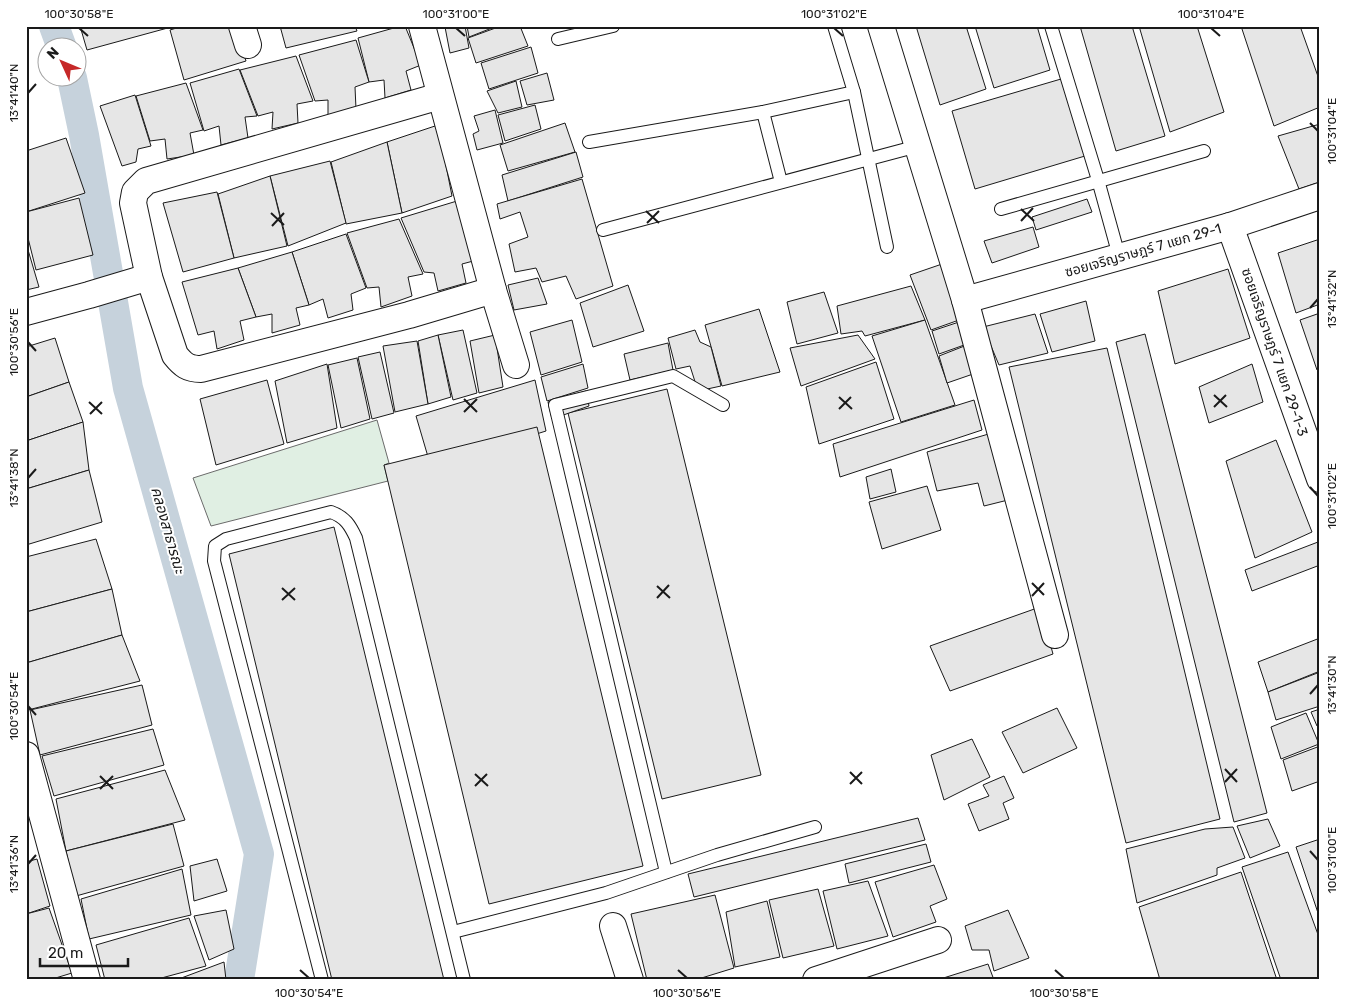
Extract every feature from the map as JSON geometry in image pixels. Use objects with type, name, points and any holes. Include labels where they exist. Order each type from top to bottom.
[{"type":"street","points":[[422,26],[493,290],[516,365]]},
{"type":"street","points":[[881,26],[965,300],[1054,635]]},
{"type":"street","points":[[440,96],[146,181],[135,192],[133,203],[141,280],[175,355],[190,369],[201,369],[399,318],[493,290]]},
{"type":"street","name":"ซอยเจริญราษฎร์ 7 แยก 29-1","points":[[965,300],[1230,226],[1320,196]]},
{"type":"street","name":"ซอยเจริญราษฎร์ 7 แยก 29-1-3","points":[[1230,226],[1320,479]]},
{"type":"street","points":[[26,312],[141,280]]},
{"type":"street","points":[[26,755],[87,980]]},
{"type":"street","points":[[613,926],[630,980]]},
{"type":"street","points":[[816,980],[938,940]]},
{"type":"lane","points":[[558,39],[613,26]]},
{"type":"lane","points":[[834,26],[854,92],[888,247]]},
{"type":"lane","points":[[1051,26],[1098,180],[1118,256]]},
{"type":"lane","points":[[589,142],[763,112],[854,92]]},
{"type":"lane","points":[[763,112],[781,182]]},
{"type":"lane","points":[[603,230],[918,146]]},
{"type":"lane","points":[[1001,209],[1204,151]]},
{"type":"lane","points":[[666,872],[555,406],[673,376],[723,405]]},
{"type":"lane","points":[[322,980],[214,561],[215,546],[226,539],[331,512],[342,516],[352,528],[356,538],[464,980]]},
{"type":"lane","points":[[453,932],[606,893],[717,855],[815,828]]},
{"type":"green space","points":[[377,420],[389,463],[384,465],[388,481],[211,526],[193,478]]},
{"type":"building","points":[[80,26],[175,26],[88,50],[88,38],[84,38]]},
{"type":"building","points":[[183,26],[235,26],[246,61],[184,80],[170,30]]},
{"type":"building","points":[[280,26],[355,26],[357,31],[286,48]]},
{"type":"building","points":[[405,26],[421,65],[406,71],[411,90],[385,98],[384,80],[369,82],[358,38]]},
{"type":"building","points":[[465,26],[469,48],[450,53],[445,27]]},
{"type":"building","points":[[467,26],[497,26],[469,37]]},
{"type":"building","points":[[501,26],[520,26],[528,46],[476,63],[468,38]]},
{"type":"building","points":[[916,26],[966,26],[986,89],[940,105]]},
{"type":"building","points":[[975,26],[1037,26],[1050,70],[994,88]]},
{"type":"building","points":[[1080,26],[1132,26],[1165,136],[1116,151]]},
{"type":"building","points":[[1139,26],[1197,26],[1224,112],[1170,132]]},
{"type":"building","points":[[1241,26],[1300,26],[1320,82],[1320,107],[1274,126]]},
{"type":"building","points":[[356,40],[369,82],[355,87],[356,109],[328,115],[328,100],[315,101],[299,55]]},
{"type":"building","points":[[531,47],[538,73],[489,89],[481,63]]},
{"type":"building","points":[[296,56],[313,101],[297,104],[298,123],[272,129],[273,112],[258,116],[240,70]]},
{"type":"building","points":[[239,69],[257,116],[245,117],[248,138],[221,145],[219,126],[204,131],[190,83]]},
{"type":"building","points":[[547,73],[554,100],[527,105],[520,81]]},
{"type":"building","points":[[1061,79],[1085,156],[975,189],[952,111]]},
{"type":"building","points":[[516,81],[522,107],[498,113],[487,91]]},
{"type":"building","points":[[186,83],[203,130],[190,133],[194,155],[167,159],[165,139],[150,141],[136,96]]},
{"type":"building","points":[[135,95],[151,146],[138,149],[136,162],[122,166],[100,106]]},
{"type":"building","points":[[535,105],[541,129],[505,141],[498,115]]},
{"type":"building","points":[[495,110],[503,143],[477,150],[473,134],[479,131],[474,116]]},
{"type":"building","points":[[565,123],[575,152],[508,171],[500,145]]},
{"type":"building","points":[[1320,124],[1320,182],[1299,189],[1278,136]]},
{"type":"building","points":[[438,125],[452,196],[402,213],[387,142]]},
{"type":"building","points":[[66,138],[85,193],[26,212],[26,151]]},
{"type":"building","points":[[387,142],[402,213],[346,224],[331,162]]},
{"type":"building","points":[[576,152],[583,177],[508,201],[502,175]]},
{"type":"building","points":[[330,161],[346,223],[288,246],[270,176]]},
{"type":"building","points":[[270,176],[287,246],[234,258],[218,194]]},
{"type":"building","points":[[582,179],[613,286],[576,299],[566,276],[542,282],[536,268],[515,272],[509,244],[528,237],[520,212],[500,219],[497,204]]},
{"type":"building","points":[[217,192],[234,258],[183,272],[163,203]]},
{"type":"building","points":[[79,198],[93,255],[36,270],[26,230],[26,212]]},
{"type":"building","points":[[1087,199],[1092,212],[1036,230],[1032,217]]},
{"type":"building","points":[[457,201],[477,260],[462,264],[466,283],[438,291],[434,273],[424,272],[401,218]]},
{"type":"building","points":[[399,219],[423,274],[408,277],[412,296],[381,307],[379,287],[367,288],[347,233]]},
{"type":"building","points":[[1033,227],[1039,247],[992,263],[984,241]]},
{"type":"building","points":[[346,234],[366,288],[351,294],[353,310],[328,318],[323,299],[309,305],[292,252]]},
{"type":"building","points":[[1320,239],[1320,304],[1296,313],[1278,253]]},
{"type":"building","points":[[26,243],[39,287],[26,290]]},
{"type":"building","points":[[292,252],[309,305],[296,308],[300,325],[272,333],[272,314],[256,317],[238,268]]},
{"type":"building","points":[[945,263],[959,320],[931,330],[910,275]]},
{"type":"building","points":[[238,268],[256,317],[240,321],[244,340],[217,349],[214,331],[198,335],[182,282]]},
{"type":"building","points":[[1228,269],[1250,338],[1175,364],[1158,291]]},
{"type":"building","points":[[538,278],[547,304],[514,310],[508,285]]},
{"type":"building","points":[[628,285],[644,331],[593,347],[580,303]]},
{"type":"building","points":[[911,286],[925,320],[865,336],[862,331],[841,334],[837,306]]},
{"type":"building","points":[[824,292],[838,333],[797,344],[787,302]]},
{"type":"building","points":[[1086,301],[1095,341],[1052,352],[1040,314]]},
{"type":"building","points":[[759,309],[780,372],[722,386],[705,325]]},
{"type":"building","points":[[1320,313],[1320,369],[1317,370],[1300,320]]},
{"type":"building","points":[[1035,314],[1048,353],[999,365],[983,327]]},
{"type":"building","points":[[572,320],[582,362],[541,375],[530,332]]},
{"type":"building","points":[[925,320],[955,405],[901,422],[872,336]]},
{"type":"building","points":[[959,322],[967,344],[939,354],[932,331]]},
{"type":"building","points":[[463,330],[477,393],[453,400],[438,335]]},
{"type":"building","points":[[695,330],[700,342],[711,347],[721,386],[698,391],[690,366],[676,369],[668,338]]},
{"type":"building","points":[[1145,334],[1267,813],[1234,822],[1116,342]]},
{"type":"building","points":[[438,335],[451,397],[428,404],[418,341]]},
{"type":"building","points":[[495,335],[503,387],[479,393],[470,341]]},
{"type":"building","points":[[858,335],[875,359],[801,386],[790,348]]},
{"type":"building","points":[[55,338],[69,382],[26,397],[26,347]]},
{"type":"building","points":[[417,341],[428,404],[395,412],[383,346]]},
{"type":"building","points":[[668,343],[673,370],[630,380],[624,354]]},
{"type":"building","points":[[967,345],[976,373],[947,383],[939,356]]},
{"type":"building","points":[[1107,348],[1220,819],[1126,843],[1009,367]]},
{"type":"building","points":[[380,352],[394,413],[372,419],[358,357]]},
{"type":"building","points":[[357,358],[370,419],[341,428],[328,365]]},
{"type":"building","points":[[876,362],[894,419],[819,444],[806,387]]},
{"type":"building","points":[[327,364],[337,428],[287,443],[275,381]]},
{"type":"building","points":[[583,364],[588,388],[547,401],[541,377]]},
{"type":"building","points":[[1252,364],[1263,402],[1209,423],[1199,387]]},
{"type":"building","points":[[267,380],[284,444],[216,465],[200,399]]},
{"type":"building","points":[[535,380],[546,431],[431,467],[416,416]]},
{"type":"building","points":[[69,382],[83,422],[26,441],[26,397]]},
{"type":"building","points":[[667,389],[761,775],[662,799],[568,413]]},
{"type":"building","points":[[586,391],[589,406],[552,419],[548,402]]},
{"type":"building","points":[[974,400],[982,430],[840,477],[833,444]]},
{"type":"building","points":[[83,422],[89,470],[26,489],[26,441]]},
{"type":"building","points":[[537,427],[643,866],[489,904],[384,465]]},
{"type":"building","points":[[992,433],[1008,500],[984,506],[978,483],[937,491],[927,452]]},
{"type":"building","points":[[1276,440],[1312,532],[1255,558],[1226,461]]},
{"type":"building","points":[[891,469],[896,492],[870,499],[866,477]]},
{"type":"building","points":[[89,470],[102,522],[26,545],[26,489]]},
{"type":"building","points":[[927,486],[941,530],[882,549],[869,502]]},
{"type":"building","points":[[334,527],[444,980],[332,980],[229,554]]},
{"type":"building","points":[[96,539],[112,589],[26,612],[26,557]]},
{"type":"building","points":[[1318,542],[1320,547],[1320,565],[1252,591],[1245,570]]},
{"type":"building","points":[[112,589],[122,635],[26,663],[26,612]]},
{"type":"building","points":[[1040,607],[1053,654],[950,691],[930,646]]},
{"type":"building","points":[[122,635],[140,681],[28,710],[26,703],[26,663]]},
{"type":"building","points":[[1320,638],[1320,671],[1268,692],[1258,662]]},
{"type":"building","points":[[1320,672],[1320,706],[1276,720],[1268,692]]},
{"type":"building","points":[[142,685],[152,725],[40,755],[30,710]]},
{"type":"building","points":[[1057,708],[1077,748],[1023,773],[1002,732]]},
{"type":"building","points":[[1320,709],[1320,725],[1317,726],[1311,712]]},
{"type":"building","points":[[1306,713],[1319,744],[1281,759],[1271,727]]},
{"type":"building","points":[[153,729],[164,765],[54,796],[42,756]]},
{"type":"building","points":[[972,739],[990,777],[944,800],[931,755]]},
{"type":"building","points":[[1320,746],[1320,781],[1292,791],[1283,760]]},
{"type":"building","points":[[165,770],[185,820],[66,851],[56,799]]},
{"type":"building","points":[[1004,776],[1014,798],[1003,803],[1009,819],[979,831],[968,804],[989,796],[983,785]]},
{"type":"building","points":[[918,818],[925,840],[694,897],[688,874]]},
{"type":"building","points":[[1268,819],[1280,846],[1250,858],[1237,826]]},
{"type":"building","points":[[173,824],[184,866],[76,896],[66,851]]},
{"type":"building","points":[[1233,827],[1245,858],[1217,868],[1217,875],[1137,903],[1126,849],[1205,829]]},
{"type":"building","points":[[1320,839],[1320,919],[1296,847]]},
{"type":"building","points":[[926,844],[931,862],[849,883],[845,864]]},
{"type":"building","points":[[1288,852],[1320,940],[1320,980],[1281,980],[1242,867]]},
{"type":"building","points":[[37,859],[50,906],[26,914],[26,862]]},
{"type":"building","points":[[217,859],[227,891],[194,901],[190,866]]},
{"type":"building","points":[[934,865],[947,899],[930,906],[936,922],[893,937],[875,882]]},
{"type":"building","points":[[182,869],[191,915],[89,939],[81,899]]},
{"type":"building","points":[[1241,872],[1277,980],[1160,980],[1139,907]]},
{"type":"building","points":[[868,881],[888,936],[837,949],[823,891]]},
{"type":"building","points":[[818,889],[834,946],[783,958],[769,900]]},
{"type":"building","points":[[715,895],[734,968],[695,980],[647,980],[631,914]]},
{"type":"building","points":[[767,901],[780,957],[735,967],[726,912]]},
{"type":"building","points":[[49,908],[72,973],[49,980],[26,980],[26,914]]},
{"type":"building","points":[[226,910],[234,949],[209,960],[194,916]]},
{"type":"building","points":[[1008,910],[1029,958],[994,971],[989,950],[972,950],[965,926]]},
{"type":"building","points":[[189,918],[206,966],[154,980],[105,980],[96,945]]},
{"type":"building","points":[[224,962],[226,980],[176,980]]},
{"type":"building","points":[[988,964],[994,980],[937,980]]},
{"type":"waterway","name":"คลองสาธารณะ","points":[[54,26],[58,38]]},
{"type":"waterway","name":"คลองสาธารณะ","points":[[74,88],[128,388],[259,854],[239,980]]}]
